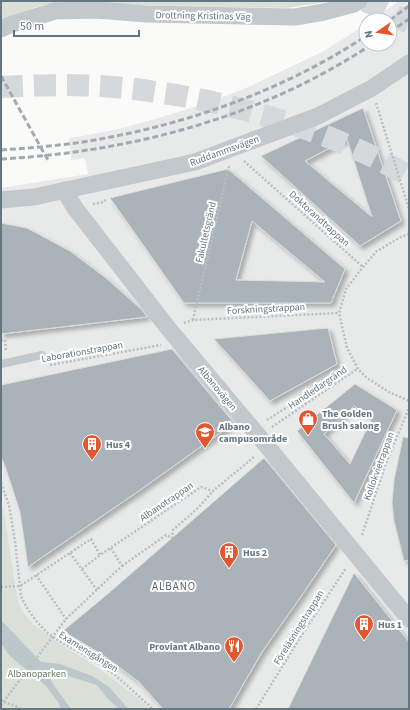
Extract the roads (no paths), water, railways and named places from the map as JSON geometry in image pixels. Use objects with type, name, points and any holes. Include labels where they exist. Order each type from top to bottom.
[{"type":"street","name":"Drottning Kristinas Väg","points":[[6,26],[55,11],[97,10],[146,14],[294,17],[324,12],[354,4],[359,1]]},
{"type":"street","name":"Ruddammsvägen","points":[[1,200],[34,197],[236,154],[318,116],[372,88],[409,63]]},
{"type":"street","name":"Albanovägen","points":[[64,190],[75,208],[168,328],[409,619]]},
{"type":"lane","points":[[1,364],[42,355]]},
{"type":"tunnel","points":[[365,1],[409,23]]},
{"type":"tunnel","points":[[1,87],[57,85],[137,89],[224,105],[318,133],[369,155],[409,176]]},
{"type":"railway","points":[[398,14],[409,6]]},
{"type":"railway","points":[[398,27],[409,19]]},
{"type":"railway","points":[[1,150],[83,142],[157,127],[194,116],[230,104],[300,74],[358,41]]},
{"type":"railway","points":[[1,159],[50,155],[98,148],[147,139],[194,126],[241,111],[286,92],[330,70],[359,52]]},
{"type":"railway","points":[[1,76],[49,162]]},
{"type":"place","name":"The Golden Brush salong","points":[[308,436]]},
{"type":"place","name":"Albano campusområde","points":[[205,449]]},
{"type":"place","name":"Hus 4","points":[[92,461]]},
{"type":"place","name":"Hus 2","points":[[229,569]]},
{"type":"place","name":"Hus 1","points":[[364,641]]},
{"type":"place","name":"Proviant Albano","points":[[234,663]]},
{"type":"district","name":"ALBANO","points":[[174,586]]},
{"type":"park label","name":"Albanoparken","points":[[37,673]]}]
